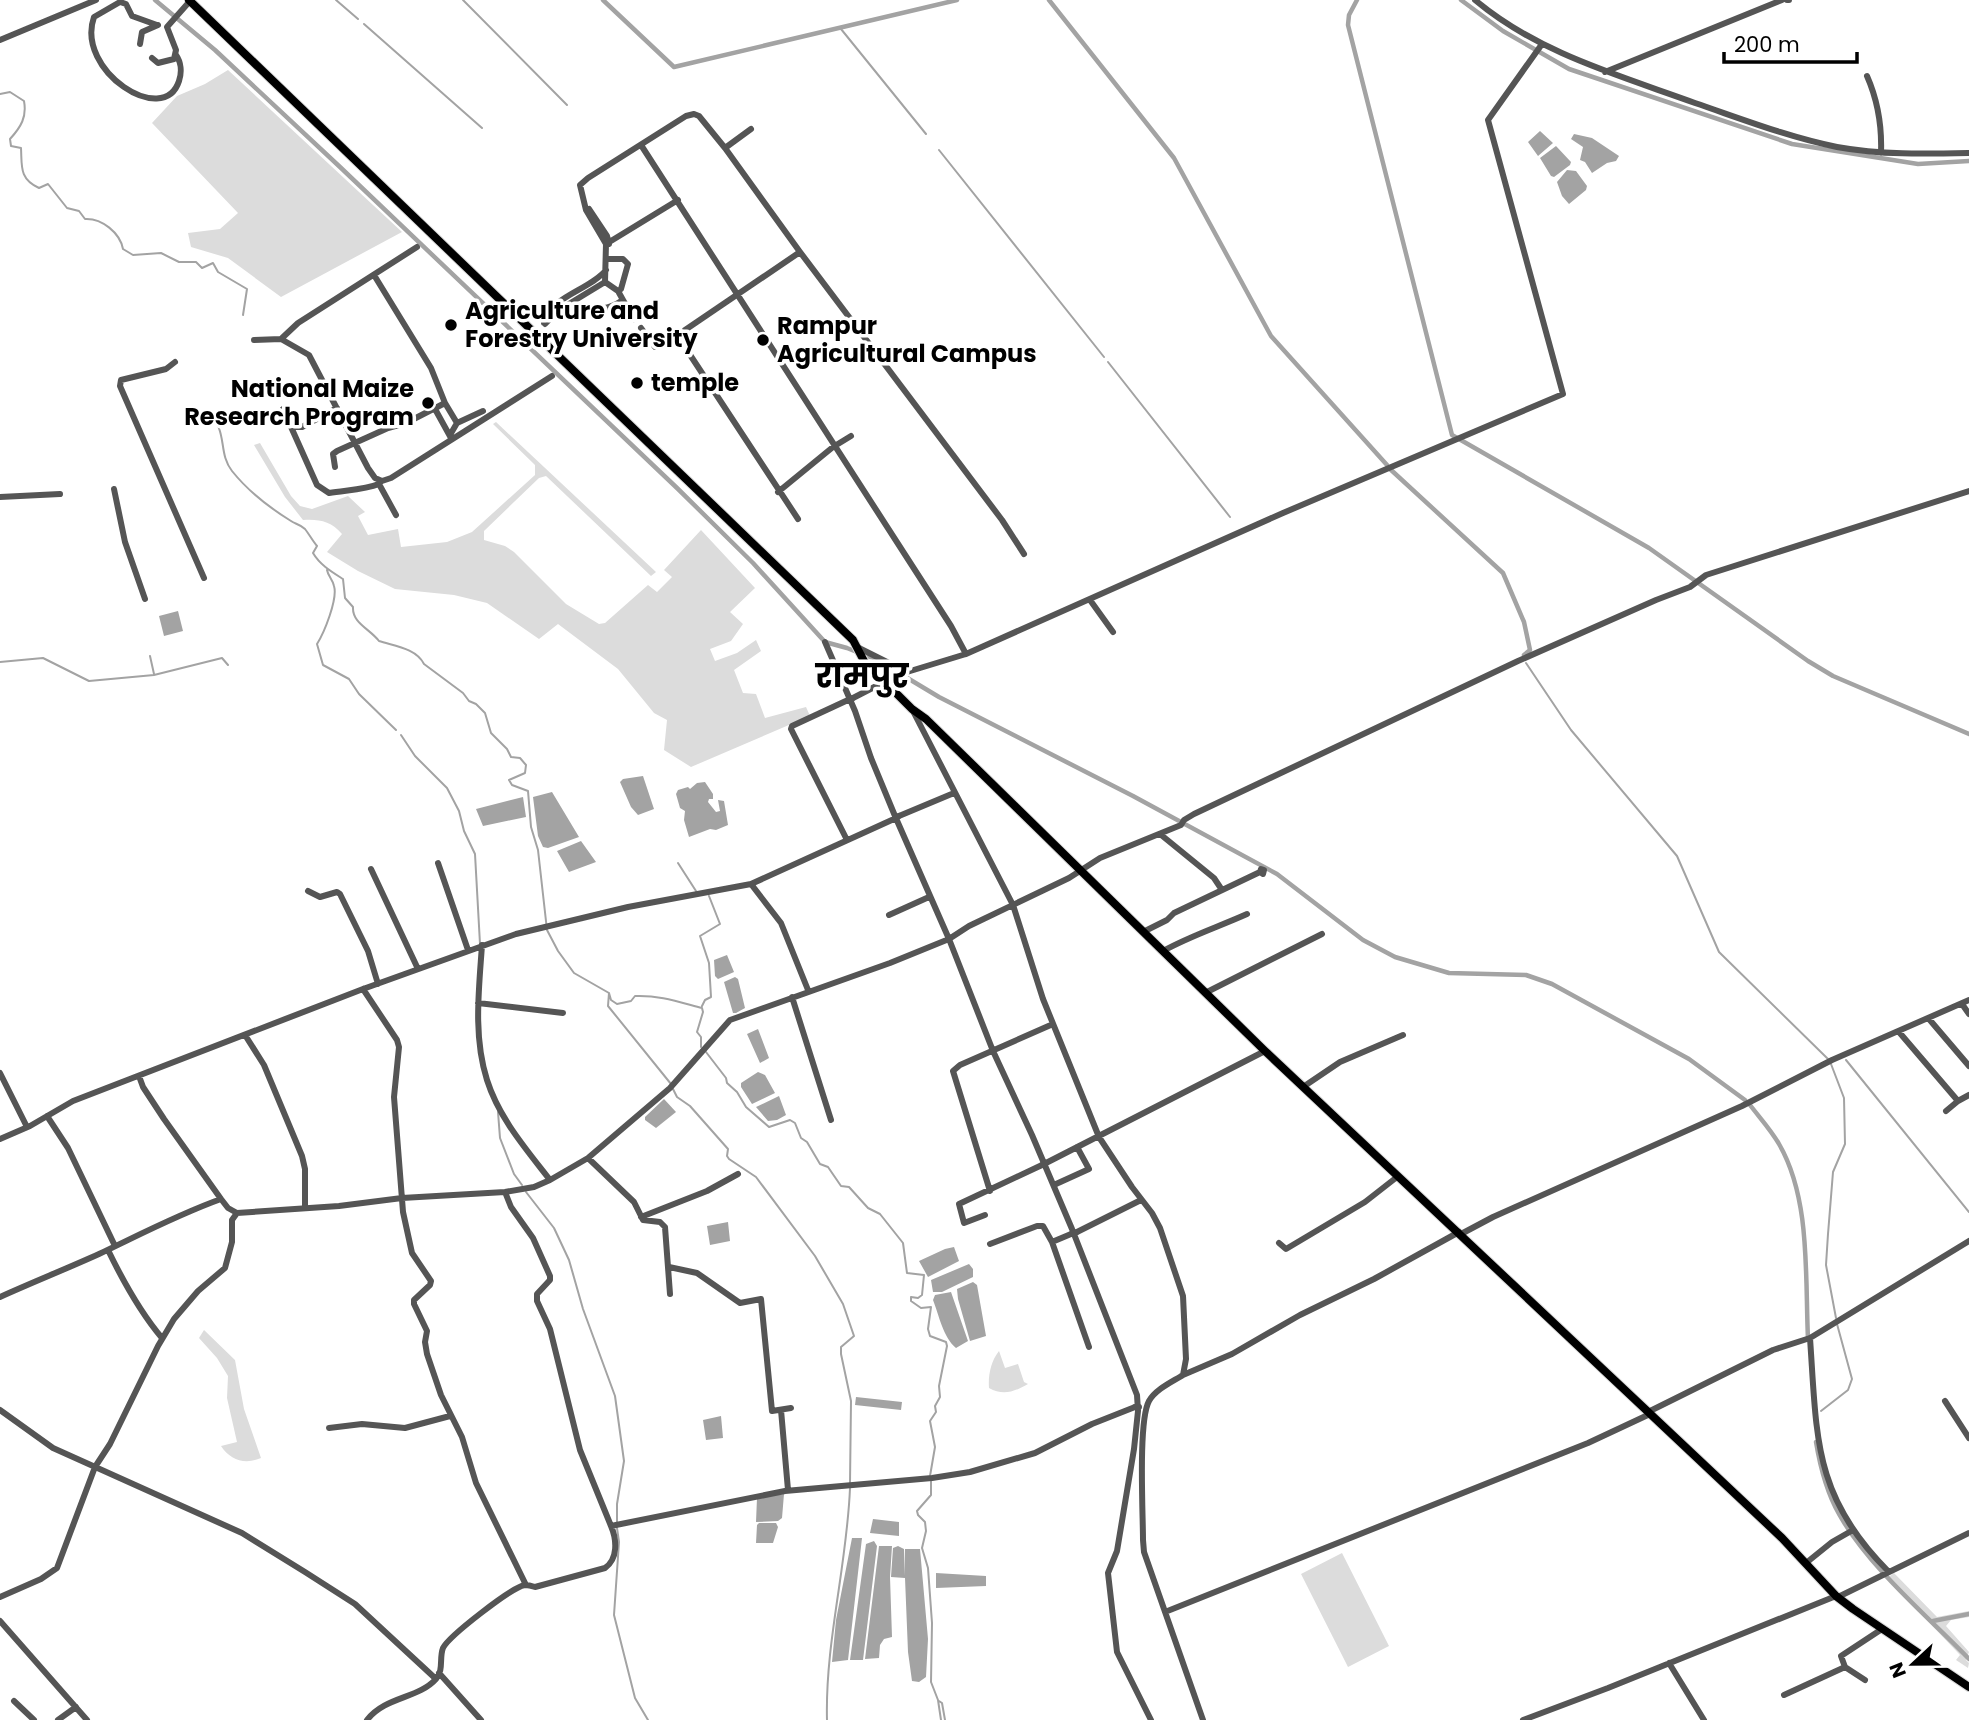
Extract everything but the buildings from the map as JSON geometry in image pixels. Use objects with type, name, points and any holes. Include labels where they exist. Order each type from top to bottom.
[{"type":"main road","points":[[189,0],[853,640],[864,661],[1205,993],[1806,1563],[1837,1597],[1969,1686]]},
{"type":"street","points":[[0,40],[96,0]]},
{"type":"street","points":[[167,27],[189,0]]},
{"type":"street","points":[[1475,0],[1540,48],[1782,133],[1838,147],[1881,153],[1969,153]]},
{"type":"street","points":[[1605,72],[1786,0]]},
{"type":"street","points":[[120,2],[124,2],[132,16],[167,27],[181,72],[175,90],[162,96],[150,98],[134,94],[109,75],[92,47],[91,30],[94,18],[120,2]]},
{"type":"street","points":[[140,44],[142,32],[157,25]]},
{"type":"street","points":[[847,840],[791,729],[792,726],[889,684],[903,675],[966,654],[1563,394],[1488,120],[1540,48]]},
{"type":"street","points":[[152,58],[162,63],[172,60],[176,55]]},
{"type":"street","points":[[1867,76],[1881,127],[1881,153]]},
{"type":"street","points":[[605,282],[607,253],[585,206],[580,185],[686,116],[694,114],[703,120],[725,148],[800,253],[1002,520],[1024,554]]},
{"type":"street","points":[[725,148],[751,129]]},
{"type":"street","points":[[641,145],[833,447],[951,626],[966,654]]},
{"type":"street","points":[[605,282],[553,314],[545,323],[544,319],[553,308],[605,272],[607,253],[678,200]]},
{"type":"street","points":[[281,339],[300,321],[417,247]]},
{"type":"street","points":[[607,253],[623,259],[628,264],[621,289],[618,291]]},
{"type":"street","points":[[641,328],[655,347],[660,347],[800,253]]},
{"type":"street","points":[[374,275],[431,368],[445,403],[457,423]]},
{"type":"street","points":[[605,282],[618,291],[634,319]]},
{"type":"street","points":[[569,305],[607,309],[623,300]]},
{"type":"street","points":[[677,335],[798,519]]},
{"type":"street","points":[[254,340],[281,339],[309,355],[396,515]]},
{"type":"street","points":[[175,362],[166,369],[121,380],[120,386],[204,578]]},
{"type":"street","points":[[284,409],[317,485],[329,493],[366,489],[391,478],[451,437],[552,376]]},
{"type":"street","points":[[335,467],[332,454],[388,428],[406,423],[445,403]]},
{"type":"street","points":[[293,427],[302,427],[337,408]]},
{"type":"street","points":[[435,409],[451,437]]},
{"type":"street","points":[[451,437],[457,423],[483,411]]},
{"type":"street","points":[[778,492],[833,447],[851,436]]},
{"type":"street","points":[[114,489],[125,542],[145,599]]},
{"type":"street","points":[[139,1076],[164,1119],[221,1199],[228,1208],[237,1213],[505,1192],[534,1187],[588,1158],[672,1086],[730,1020],[890,963],[947,939],[1080,871],[1100,858],[1160,834],[1518,661],[1696,582],[1706,575],[1969,491]]},
{"type":"street","points":[[0,497],[60,494]]},
{"type":"street","points":[[1090,600],[1113,632]]},
{"type":"street","points":[[825,642],[993,1051],[1072,1229],[1137,1395],[1134,1449],[1117,1551],[1108,1573],[1117,1652],[1151,1720]]},
{"type":"street","points":[[858,649],[903,675]]},
{"type":"street","points":[[912,709],[1013,905],[1053,1024],[1099,1137],[1160,1228],[1183,1296],[1186,1359],[1183,1375]]},
{"type":"street","points":[[0,1139],[73,1101],[468,950],[546,925],[628,906],[751,884],[954,793]]},
{"type":"street","points":[[1160,834],[1214,878],[1222,890]]},
{"type":"street","points":[[438,863],[468,950]]},
{"type":"street","points":[[371,869],[418,969]]},
{"type":"street","points":[[1143,932],[1167,920],[1174,913],[1259,872]]},
{"type":"street","points":[[751,884],[781,923],[808,990]]},
{"type":"street","points":[[309,891],[320,897],[337,892],[340,894],[368,951],[378,984]]},
{"type":"street","points":[[889,915],[929,897]]},
{"type":"street","points":[[1163,951],[1192,935],[1247,914]]},
{"type":"street","points":[[1205,993],[1322,934]]},
{"type":"street","points":[[482,945],[478,1020],[488,1083],[506,1121],[550,1180]]},
{"type":"street","points":[[363,989],[397,1040],[399,1048],[394,1097],[402,1198],[412,1253],[431,1281],[414,1300],[427,1331],[427,1354],[450,1416],[462,1437],[477,1483],[526,1585]]},
{"type":"street","points":[[792,997],[831,1120]]},
{"type":"street","points":[[611,1526],[788,1490],[971,1472],[1035,1453],[1140,1407],[1183,1375],[1232,1354],[1300,1315],[1460,1233],[1742,1106],[1829,1061],[1969,1000]]},
{"type":"street","points":[[478,1003],[563,1013]]},
{"type":"street","points":[[1962,1004],[1969,1014]]},
{"type":"street","points":[[1929,1018],[1969,1066]]},
{"type":"street","points":[[990,1191],[953,1071],[960,1065],[1053,1024]]},
{"type":"street","points":[[1899,1032],[1958,1101]]},
{"type":"street","points":[[245,1035],[264,1065],[302,1156],[305,1169],[305,1208]]},
{"type":"street","points":[[1303,1087],[1340,1062],[1403,1035]]},
{"type":"street","points":[[985,1215],[964,1223],[959,1204],[1099,1137],[1265,1051]]},
{"type":"street","points":[[0,1073],[27,1127]]},
{"type":"street","points":[[1946,1111],[1969,1095]]},
{"type":"street","points":[[47,1116],[68,1148],[112,1248],[121,1277],[148,1322],[162,1339]]},
{"type":"street","points":[[1056,1184],[1089,1169],[1077,1147]]},
{"type":"street","points":[[588,1158],[634,1202],[643,1220],[660,1222],[665,1227],[670,1294]]},
{"type":"street","points":[[641,1217],[707,1191],[738,1174]]},
{"type":"street","points":[[1279,1243],[1286,1249],[1365,1202],[1396,1177]]},
{"type":"street","points":[[367,1720],[376,1709],[423,1688],[438,1676],[444,1644],[513,1590],[526,1585],[535,1587],[605,1568],[614,1559],[614,1534],[580,1450],[550,1329],[537,1301],[537,1294],[551,1276],[533,1238],[511,1207],[505,1192]]},
{"type":"street","points":[[0,1297],[177,1216],[221,1199]]},
{"type":"street","points":[[1052,1242],[1142,1200]]},
{"type":"street","points":[[0,1597],[41,1579],[57,1568],[95,1467],[110,1444],[162,1339],[174,1319],[198,1291],[225,1268],[232,1242],[232,1220],[237,1213]]},
{"type":"street","points":[[990,1244],[1043,1226],[1052,1242],[1089,1347]]},
{"type":"street","points":[[1165,1612],[1588,1443],[1773,1350],[1807,1338],[1969,1241]]},
{"type":"street","points":[[669,1266],[696,1273],[740,1303],[761,1299],[772,1411],[791,1408]]},
{"type":"street","points":[[1807,1338],[1822,1459],[1837,1506],[1851,1532],[1886,1574]]},
{"type":"street","points":[[1945,1401],[1969,1438]]},
{"type":"street","points":[[1140,1407],[1144,1552],[1203,1720]]},
{"type":"street","points":[[0,1410],[53,1448],[242,1533],[355,1604],[438,1676],[481,1720]]},
{"type":"street","points":[[781,1410],[788,1490]]},
{"type":"street","points":[[329,1427],[362,1424],[405,1428],[450,1416]]},
{"type":"street","points":[[1806,1563],[1832,1542],[1851,1532]]},
{"type":"street","points":[[1523,1720],[1837,1597],[1969,1533]]},
{"type":"street","points":[[0,1621],[87,1720]]},
{"type":"street","points":[[1865,1680],[1845,1667],[1841,1656],[1881,1629]]},
{"type":"street","points":[[1669,1663],[1704,1720]]},
{"type":"street","points":[[1784,1695],[1845,1667]]},
{"type":"street","points":[[14,1701],[34,1720]]},
{"type":"street","points":[[58,1720],[76,1707]]},
{"type":"shaded area","points":[[228,70],[402,232],[281,297],[228,258],[191,247],[188,233],[220,229],[238,213],[152,123],[177,96]]},
{"type":"shaded area","points":[[1540,131],[1553,143],[1538,156],[1528,142]]},
{"type":"shaded area","points":[[1574,134],[1592,138],[1619,156],[1616,161],[1607,163],[1592,173],[1585,162],[1580,160],[1583,147],[1571,139]]},
{"type":"shaded area","points":[[1556,146],[1571,162],[1554,177],[1540,158]]},
{"type":"shaded area","points":[[1567,170],[1576,171],[1587,186],[1586,190],[1569,204],[1562,196],[1557,182]]},
{"type":"shaded area","points":[[496,422],[656,572],[651,576],[546,476],[539,478],[484,531],[484,540],[505,546],[514,552],[566,604],[599,624],[605,623],[648,585],[657,592],[672,577],[664,570],[701,530],[755,588],[730,612],[743,624],[731,641],[710,649],[715,661],[737,653],[756,640],[761,651],[734,670],[743,693],[756,694],[765,718],[806,707],[810,716],[691,767],[664,750],[667,720],[654,713],[618,669],[558,624],[539,639],[487,603],[454,595],[395,589],[327,552],[342,534],[334,526],[324,522],[303,520],[285,497],[254,445],[260,443],[291,496],[300,506],[312,509],[348,496],[365,512],[358,516],[368,535],[398,529],[401,547],[447,542],[472,532],[535,475],[535,465],[493,424]]},
{"type":"shaded area","points":[[178,611],[183,631],[164,636],[159,616]]},
{"type":"shaded area","points":[[643,776],[654,809],[638,815],[631,807],[620,782],[623,779]]},
{"type":"shaded area","points":[[705,782],[713,794],[713,799],[708,802],[716,812],[720,811],[718,800],[724,801],[728,825],[689,837],[684,820],[685,811],[680,808],[676,794],[678,790],[688,787],[690,789],[697,783]]},
{"type":"shaded area","points":[[552,792],[579,837],[548,848],[543,847],[538,836],[533,797]]},
{"type":"shaded area","points":[[523,797],[526,817],[483,826],[476,809]]},
{"type":"shaded area","points":[[581,841],[596,862],[569,872],[557,851]]},
{"type":"shaded area","points":[[727,955],[734,972],[718,979],[715,976],[714,960]]},
{"type":"shaded area","points":[[735,977],[738,979],[745,1008],[733,1013],[724,982]]},
{"type":"shaded area","points":[[758,1029],[769,1058],[760,1063],[747,1034]]},
{"type":"shaded area","points":[[758,1072],[765,1075],[775,1093],[752,1104],[741,1083]]},
{"type":"shaded area","points":[[779,1096],[786,1115],[768,1121],[756,1107]]},
{"type":"shaded area","points":[[664,1099],[676,1112],[656,1128],[645,1120],[645,1117]]},
{"type":"shaded area","points":[[728,1222],[730,1241],[710,1245],[707,1226]]},
{"type":"shaded area","points":[[954,1247],[959,1261],[928,1277],[919,1261]]},
{"type":"shaded area","points":[[969,1264],[973,1269],[973,1277],[942,1292],[933,1292],[931,1280]]},
{"type":"shaded area","points":[[973,1282],[977,1285],[986,1336],[970,1341],[957,1289]]},
{"type":"shaded area","points":[[951,1292],[968,1341],[956,1348],[945,1332],[933,1300],[935,1295]]},
{"type":"shaded area","points":[[204,1330],[235,1360],[244,1409],[261,1458],[238,1460],[221,1446],[237,1442],[227,1398],[228,1376],[217,1358],[199,1338]]},
{"type":"shaded area","points":[[999,1351],[1005,1368],[1018,1364],[1024,1382],[1028,1384],[1008,1392],[989,1388],[991,1368]]},
{"type":"shaded area","points":[[856,1397],[902,1402],[901,1410],[855,1405]]},
{"type":"shaded area","points":[[721,1416],[723,1438],[706,1440],[703,1420]]},
{"type":"shaded area","points":[[784,1494],[782,1518],[778,1521],[756,1522],[757,1498]]},
{"type":"shaded area","points":[[873,1519],[899,1522],[899,1536],[870,1533]]},
{"type":"shaded area","points":[[759,1523],[776,1523],[778,1527],[773,1543],[756,1543]]},
{"type":"shaded area","points":[[852,1538],[862,1538],[848,1660],[832,1662],[836,1620]]},
{"type":"shaded area","points":[[874,1541],[877,1546],[863,1660],[850,1660],[866,1544]]},
{"type":"shaded area","points":[[879,1546],[892,1546],[892,1637],[884,1639],[880,1645],[879,1658],[865,1659]]},
{"type":"shaded area","points":[[898,1546],[904,1549],[905,1576],[905,1549],[920,1549],[928,1639],[926,1677],[919,1682],[912,1681],[908,1652],[905,1578],[891,1577],[893,1548]]},
{"type":"shaded area","points":[[1342,1553],[1389,1646],[1348,1667],[1301,1574]]},
{"type":"shaded area","points":[[936,1573],[986,1576],[986,1586],[936,1588]]},
{"type":"shaded area","points":[[1894,1573],[1937,1617],[1969,1611],[1969,1617],[1951,1620],[1946,1626],[1969,1652],[1966,1660],[1969,1663],[1968,1668],[1956,1660],[1960,1655],[1887,1578]]},
{"type":"waterway","points":[[155,0],[215,50],[677,488],[753,563],[825,642],[879,661],[939,697],[1133,796],[1277,874],[1363,940],[1395,957],[1449,973],[1526,975],[1552,984],[1689,1059],[1745,1100]]},
{"type":"waterway","points":[[336,0],[358,19]]},
{"type":"waterway","points":[[463,0],[567,105]]},
{"type":"waterway","points":[[603,0],[674,67],[957,0]]},
{"type":"waterway","points":[[1049,0],[1174,158],[1271,336],[1387,465]]},
{"type":"waterway","points":[[1357,0],[1349,15],[1348,25],[1452,435],[1649,548],[1833,676],[1969,734]]},
{"type":"waterway","points":[[1461,0],[1503,31],[1569,69],[1792,144],[1918,164],[1969,161]]},
{"type":"waterway","points":[[364,24],[482,128]]},
{"type":"waterway","points":[[841,29],[926,134]]},
{"type":"waterway","points":[[0,94],[10,92],[24,101],[22,122],[10,139],[11,146],[21,148],[23,171],[28,180],[39,188],[48,184],[67,208],[79,211],[85,219],[104,224],[118,237],[123,249],[133,255],[161,253],[179,262],[196,262],[202,268],[213,263],[218,272],[247,289],[243,315]]},
{"type":"waterway","points":[[939,150],[1104,357]]},
{"type":"waterway","points":[[1108,362],[1230,517]]},
{"type":"waterway","points":[[207,413],[218,426],[225,456],[232,471],[260,499],[305,529],[317,546],[313,553],[316,557],[326,568],[343,579],[345,598],[353,607],[358,622],[379,641],[416,654],[424,664],[476,704],[485,713],[491,733],[511,757],[520,758],[526,765],[525,773],[509,780],[512,785],[528,791],[547,930],[574,973],[609,993],[611,1000],[617,1004],[631,1001],[635,996],[644,996],[669,999],[702,1008],[697,1032],[701,1037],[701,1047]]},
{"type":"waterway","points":[[1390,469],[1503,573],[1524,622],[1530,650],[1524,655]]},
{"type":"waterway","points":[[327,570],[335,592],[330,616],[317,644],[323,665],[349,679],[359,694],[396,730]]},
{"type":"waterway","points":[[150,656],[154,674]]},
{"type":"waterway","points":[[0,662],[43,658],[89,681],[154,675],[222,658],[228,665]]},
{"type":"waterway","points":[[1526,663],[1571,730],[1677,856],[1719,952],[1828,1059]]},
{"type":"waterway","points":[[401,735],[415,756],[447,788],[459,811],[464,831],[475,854],[480,944]]},
{"type":"waterway","points":[[678,863],[696,891]]},
{"type":"waterway","points":[[702,1006],[705,1000],[711,997],[709,963],[700,936],[720,924],[709,896]]},
{"type":"waterway","points":[[609,993],[608,1006],[671,1084]]},
{"type":"waterway","points":[[706,1052],[746,1107],[769,1127],[790,1120],[795,1123],[801,1138],[807,1142],[820,1164],[828,1167],[841,1186],[849,1187],[868,1208],[880,1214],[903,1243],[907,1273],[924,1275],[922,1295],[918,1298],[911,1297],[911,1301],[921,1308],[931,1307],[928,1329],[930,1336],[946,1342],[947,1346],[939,1386],[940,1397],[930,1421],[935,1447],[930,1476]]},
{"type":"waterway","points":[[1846,1060],[1969,1212]]},
{"type":"waterway","points":[[1831,1064],[1844,1098],[1845,1144],[1833,1172],[1826,1265],[1836,1318]]},
{"type":"waterway","points":[[673,1089],[677,1097],[690,1106],[728,1149],[729,1159],[756,1177],[815,1256],[843,1304],[854,1336],[841,1347],[851,1401],[850,1483]]},
{"type":"waterway","points":[[1750,1105],[1779,1144],[1797,1189],[1806,1265],[1808,1339]]},
{"type":"waterway","points":[[498,1112],[500,1138],[514,1174],[522,1185]]},
{"type":"waterway","points":[[526,1192],[554,1228],[569,1260],[583,1309],[615,1396],[624,1461],[617,1522]]},
{"type":"waterway","points":[[1821,1411],[1848,1390],[1852,1379],[1837,1324]]},
{"type":"waterway","points":[[1816,1442],[1831,1497],[1851,1533],[1899,1590],[1969,1659]]},
{"type":"waterway","points":[[931,1481],[931,1495],[917,1511],[925,1522],[922,1548],[928,1568],[932,1623],[931,1682],[938,1700],[941,1720]]},
{"type":"waterway","points":[[827,1720],[829,1662],[850,1488]]},
{"type":"waterway","points":[[617,1528],[619,1542],[614,1615],[635,1698],[648,1720]]},
{"type":"waterway","points":[[1933,1621],[1969,1614]]},
{"type":"waterway","points":[[939,1701],[942,1703],[945,1720]]},
{"type":"place","name":"Agriculture and Forestry University","points":[[451,325]]},
{"type":"place","name":"Rampur Agricultural Campus","points":[[763,340]]},
{"type":"place","name":"temple","points":[[637,383]]},
{"type":"place","name":"National Maize Research Program","points":[[428,403]]},
{"type":"district","name":"रामपुर","points":[[862,676]]}]
